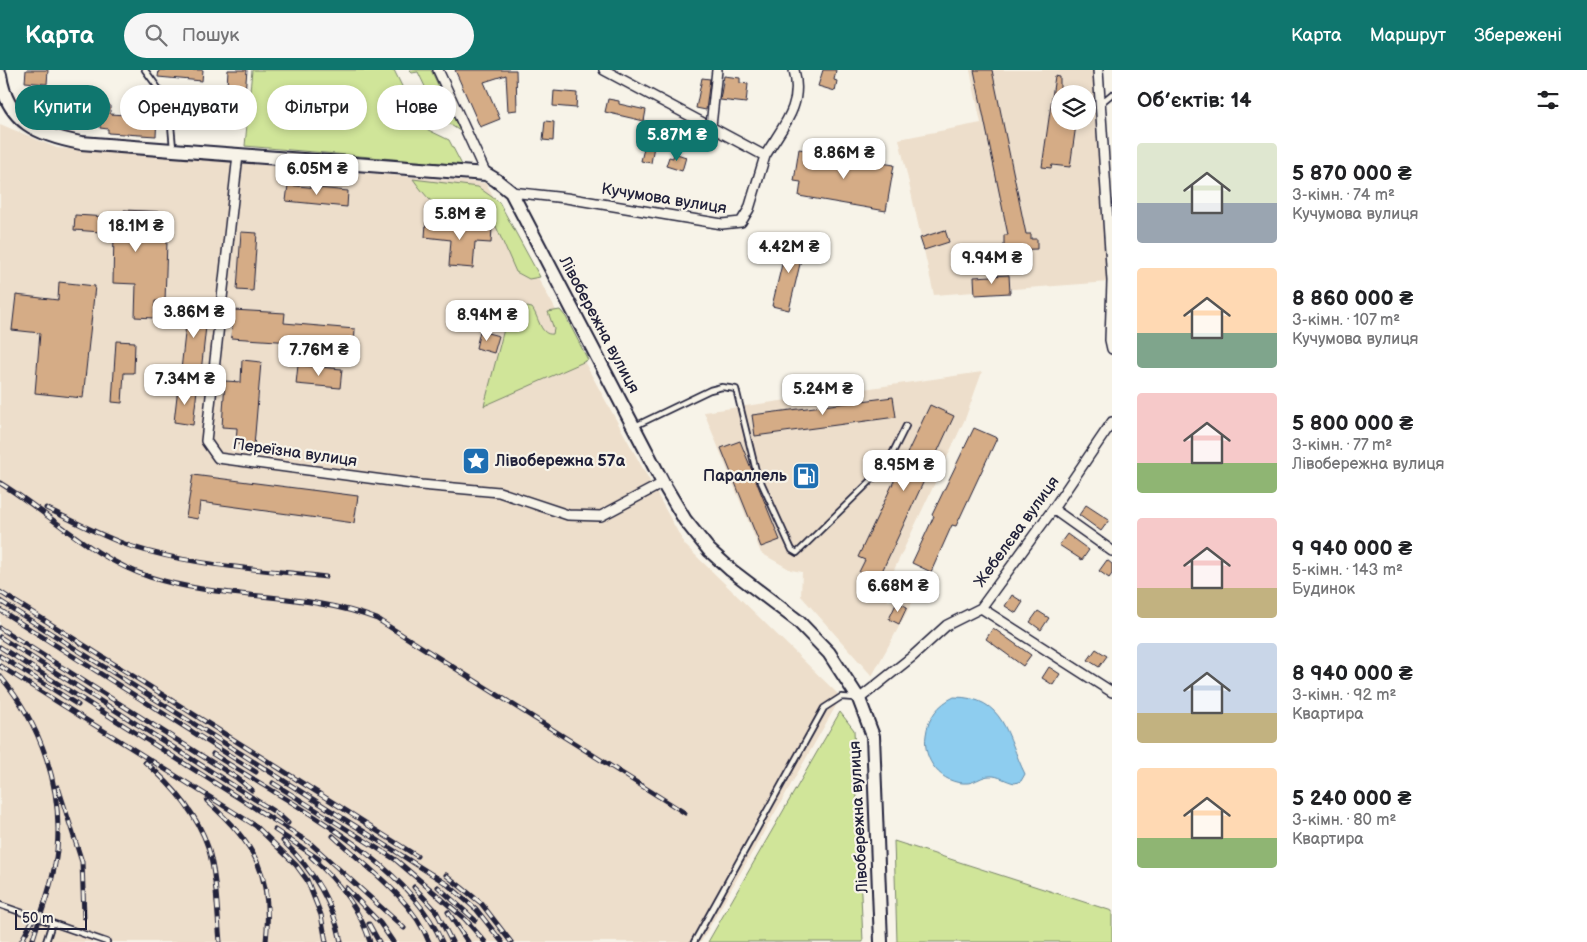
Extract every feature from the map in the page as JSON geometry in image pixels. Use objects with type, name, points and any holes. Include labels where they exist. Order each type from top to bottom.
[{"type":"main road","points":[[0,75],[7,100],[17,114],[32,128],[48,137],[80,143],[486,174]]},
{"type":"main road","name":"Лівобережна вулиця","points":[[486,174],[511,192],[663,483],[685,520],[710,550],[731,570],[798,621],[829,653],[859,699],[873,736],[881,942]]},
{"type":"street","points":[[438,70],[486,174]]},
{"type":"street","points":[[604,70],[765,156]]},
{"type":"street","points":[[711,126],[717,70]]},
{"type":"street","name":"Кучумова вулиця","points":[[511,192],[733,224],[741,222],[749,209],[765,156],[783,130],[793,110],[798,85],[794,70]]},
{"type":"street","points":[[1098,70],[1112,281],[1110,340],[1112,349]]},
{"type":"street","name":"Переїзна вулиця","points":[[238,155],[206,441],[218,458],[422,485],[499,492],[568,515],[600,516],[663,483]]},
{"type":"street","name":"Жебелєва вулиця","points":[[859,699],[947,625],[981,608],[1054,509],[1112,422]]},
{"type":"street","points":[[1054,509],[1112,551]]},
{"type":"street","points":[[981,608],[1112,692]]},
{"type":"lane","points":[[146,70],[169,103],[173,150]]},
{"type":"lane","points":[[1100,104],[1112,94]]},
{"type":"lane","points":[[634,426],[710,390],[722,387],[736,389],[756,471],[792,550],[797,553],[886,466],[906,426]]},
{"type":"lane","points":[[694,942],[824,708],[841,697],[859,699]]},
{"type":"lane","points":[[0,905],[107,942]]},
{"type":"lane","points":[[46,942],[52,923]]},
{"type":"shaded area","points":[[970,70],[1096,70],[1109,282],[934,295],[899,139],[981,123]]},
{"type":"shaded area","points":[[0,124],[57,148],[486,183],[685,545],[841,697],[701,942],[0,942]]},
{"type":"shaded area","points":[[982,372],[965,419],[885,589],[888,601],[913,601],[872,676],[801,596],[802,572],[791,570],[761,553],[704,412]]},
{"type":"green space","points":[[252,70],[394,70],[401,85],[377,85],[377,130],[428,130],[449,140],[462,165],[245,146],[246,130],[257,130],[257,85],[251,85]]},
{"type":"green space","points":[[409,70],[431,70],[438,85],[424,85],[418,72],[412,73]]},
{"type":"green space","points":[[413,179],[478,187],[499,202],[540,277],[529,279],[516,272],[491,215],[454,212],[438,207]]},
{"type":"green space","points":[[517,305],[532,308],[542,329],[549,334],[553,334],[554,329],[548,312],[560,310],[566,317],[588,360],[484,406],[510,306]]},
{"type":"green space","points":[[840,712],[854,730],[863,942],[708,942]]},
{"type":"green space","points":[[894,841],[1112,911],[1112,942],[897,942]]},
{"type":"water","points":[[954,697],[971,699],[984,704],[994,711],[1002,721],[1025,774],[1021,781],[1015,783],[990,776],[968,783],[958,782],[949,780],[935,769],[927,753],[927,728],[939,707]]},
{"type":"building","points":[[26,70],[48,70],[47,84],[25,82]]},
{"type":"building","points":[[159,70],[203,70],[202,81],[158,77]]},
{"type":"building","points":[[228,70],[247,70],[246,85],[227,85]]},
{"type":"building","points":[[455,70],[516,70],[517,110],[508,111],[506,75],[484,82],[500,119],[480,127]]},
{"type":"building","points":[[823,70],[836,70],[834,80],[837,81],[835,91],[818,86]]},
{"type":"building","points":[[974,70],[992,70],[1026,234],[1031,234],[1031,239],[1037,239],[1037,249],[1004,250],[1004,235],[1008,235]]},
{"type":"building","points":[[724,76],[740,78],[740,83],[748,84],[746,103],[720,100]]},
{"type":"building","points":[[1055,76],[1060,77],[1060,85],[1054,85]]},
{"type":"building","points":[[702,78],[710,79],[706,110],[696,108]]},
{"type":"building","points":[[554,91],[577,93],[576,108],[553,106]]},
{"type":"building","points":[[608,99],[619,101],[619,104],[646,110],[644,121],[605,112]]},
{"type":"building","points":[[1051,104],[1051,130],[1075,130],[1070,167],[1052,165],[1051,168],[1042,167]]},
{"type":"building","points":[[110,114],[120,115],[120,130],[156,130],[156,136],[108,133],[108,130],[110,130]]},
{"type":"building","points":[[545,121],[554,122],[553,141],[543,140]]},
{"type":"building","points":[[645,144],[654,146],[651,163],[641,161]]},
{"type":"building","points":[[799,149],[894,165],[886,211],[799,196],[801,182],[794,181]]},
{"type":"building","points":[[674,153],[686,157],[682,171],[666,166],[669,157],[673,158]]},
{"type":"building","points":[[288,185],[348,191],[347,207],[286,201]]},
{"type":"building","points":[[124,210],[168,212],[165,301],[155,301],[154,318],[135,317],[136,284],[113,283],[114,233],[74,230],[75,215],[124,218]]},
{"type":"building","points":[[426,223],[492,228],[491,243],[475,242],[473,268],[449,266],[451,240],[425,237]]},
{"type":"building","points":[[945,230],[949,242],[924,250],[920,238]]},
{"type":"building","points":[[241,232],[257,233],[253,291],[237,290]]},
{"type":"building","points":[[788,239],[805,243],[789,310],[772,306]]},
{"type":"building","points":[[1009,275],[1010,293],[975,295],[974,277]]},
{"type":"building","points":[[59,282],[95,286],[83,398],[35,393],[40,333],[12,330],[16,295],[58,300]]},
{"type":"building","points":[[188,306],[208,308],[201,372],[181,370]]},
{"type":"building","points":[[233,310],[285,313],[284,323],[355,329],[354,346],[231,338]]},
{"type":"building","points":[[480,331],[499,336],[494,353],[476,348]]},
{"type":"building","points":[[116,341],[135,342],[134,373],[124,373],[122,403],[112,402]]},
{"type":"building","points":[[242,360],[261,362],[254,446],[236,444],[237,428],[222,427],[225,381],[241,382]]},
{"type":"building","points":[[298,365],[342,369],[340,388],[296,384]]},
{"type":"building","points":[[178,387],[197,390],[193,425],[174,422]]},
{"type":"building","points":[[893,397],[896,417],[755,436],[752,415]]},
{"type":"building","points":[[930,405],[954,416],[878,580],[859,572],[865,560],[858,557]]},
{"type":"building","points":[[974,428],[997,438],[956,526],[952,525],[931,572],[912,563],[934,516],[932,515]]},
{"type":"building","points":[[740,441],[780,540],[761,547],[721,448]]},
{"type":"building","points":[[193,475],[358,496],[354,523],[200,502],[198,519],[186,517]]},
{"type":"building","points":[[1086,505],[1109,520],[1101,531],[1079,515]]},
{"type":"building","points":[[1067,534],[1089,550],[1082,560],[1059,545]]},
{"type":"building","points":[[1107,560],[1112,564],[1112,574],[1109,578],[1099,571]]},
{"type":"building","points":[[1012,595],[1023,602],[1016,613],[1005,606]]},
{"type":"building","points":[[897,602],[907,607],[899,624],[889,619]]},
{"type":"building","points":[[1038,611],[1049,618],[1041,630],[1030,622]]},
{"type":"building","points":[[993,628],[1031,655],[1023,666],[986,639]]},
{"type":"building","points":[[1096,649],[1107,656],[1099,667],[1088,660]]},
{"type":"building","points":[[1049,667],[1060,674],[1053,685],[1042,678]]},
{"type":"railway","points":[[0,483],[91,548],[129,569],[150,577],[178,585],[207,590],[322,604],[350,610],[377,619],[685,813]]},
{"type":"railway","points":[[46,508],[109,538],[153,553],[227,566],[326,577]]},
{"type":"railway","points":[[0,592],[372,827]]},
{"type":"railway","points":[[0,601],[447,884],[476,909],[502,942]]},
{"type":"railway","points":[[0,610],[256,772]]},
{"type":"railway","points":[[0,628],[237,778],[252,790]]},
{"type":"railway","points":[[0,637],[278,814],[288,823]]},
{"type":"railway","points":[[0,647],[310,843],[404,928]]},
{"type":"railway","points":[[0,656],[78,705]]},
{"type":"railway","points":[[0,666],[256,826],[296,865],[307,880],[321,915],[326,942]]},
{"type":"railway","points":[[0,676],[27,715],[38,736],[46,757],[56,803],[58,826],[55,862],[50,885],[32,942]]},
{"type":"railway","points":[[213,754],[309,813],[373,859],[401,884],[425,912],[442,942]]},
{"type":"railway","points":[[145,762],[182,800],[203,835],[208,847],[213,870],[220,942]]},
{"type":"railway","points":[[273,783],[396,860],[465,919],[485,942]]},
{"type":"railway","points":[[58,787],[82,862],[84,917]]},
{"type":"railway","points":[[207,801],[238,832],[258,863],[267,898],[266,942]]},
{"type":"railway","points":[[366,824],[417,856]]},
{"type":"railway","points":[[275,830],[319,859]]},
{"type":"railway","points":[[333,836],[400,897],[421,926],[429,942]]},
{"type":"railway","points":[[283,841],[312,874],[327,899],[341,942]]},
{"type":"railway","points":[[311,857],[330,875],[347,896],[360,918],[370,942]]},
{"type":"railway","points":[[446,875],[481,903],[511,942]]},
{"type":"railway","points":[[414,887],[436,911],[452,942]]},
{"type":"railway","points":[[438,887],[475,920]]},
{"type":"railway","points":[[346,888],[380,923],[393,942]]},
{"type":"railway","points":[[448,912],[468,942]]},
{"type":"railway","points":[[21,942],[36,914]]},
{"type":"railway","points":[[369,924],[379,942]]},
{"type":"place","name":"Лівобережна 57а","points":[[476,461]]},
{"type":"place","name":"Параллель","points":[[806,476]]}]
